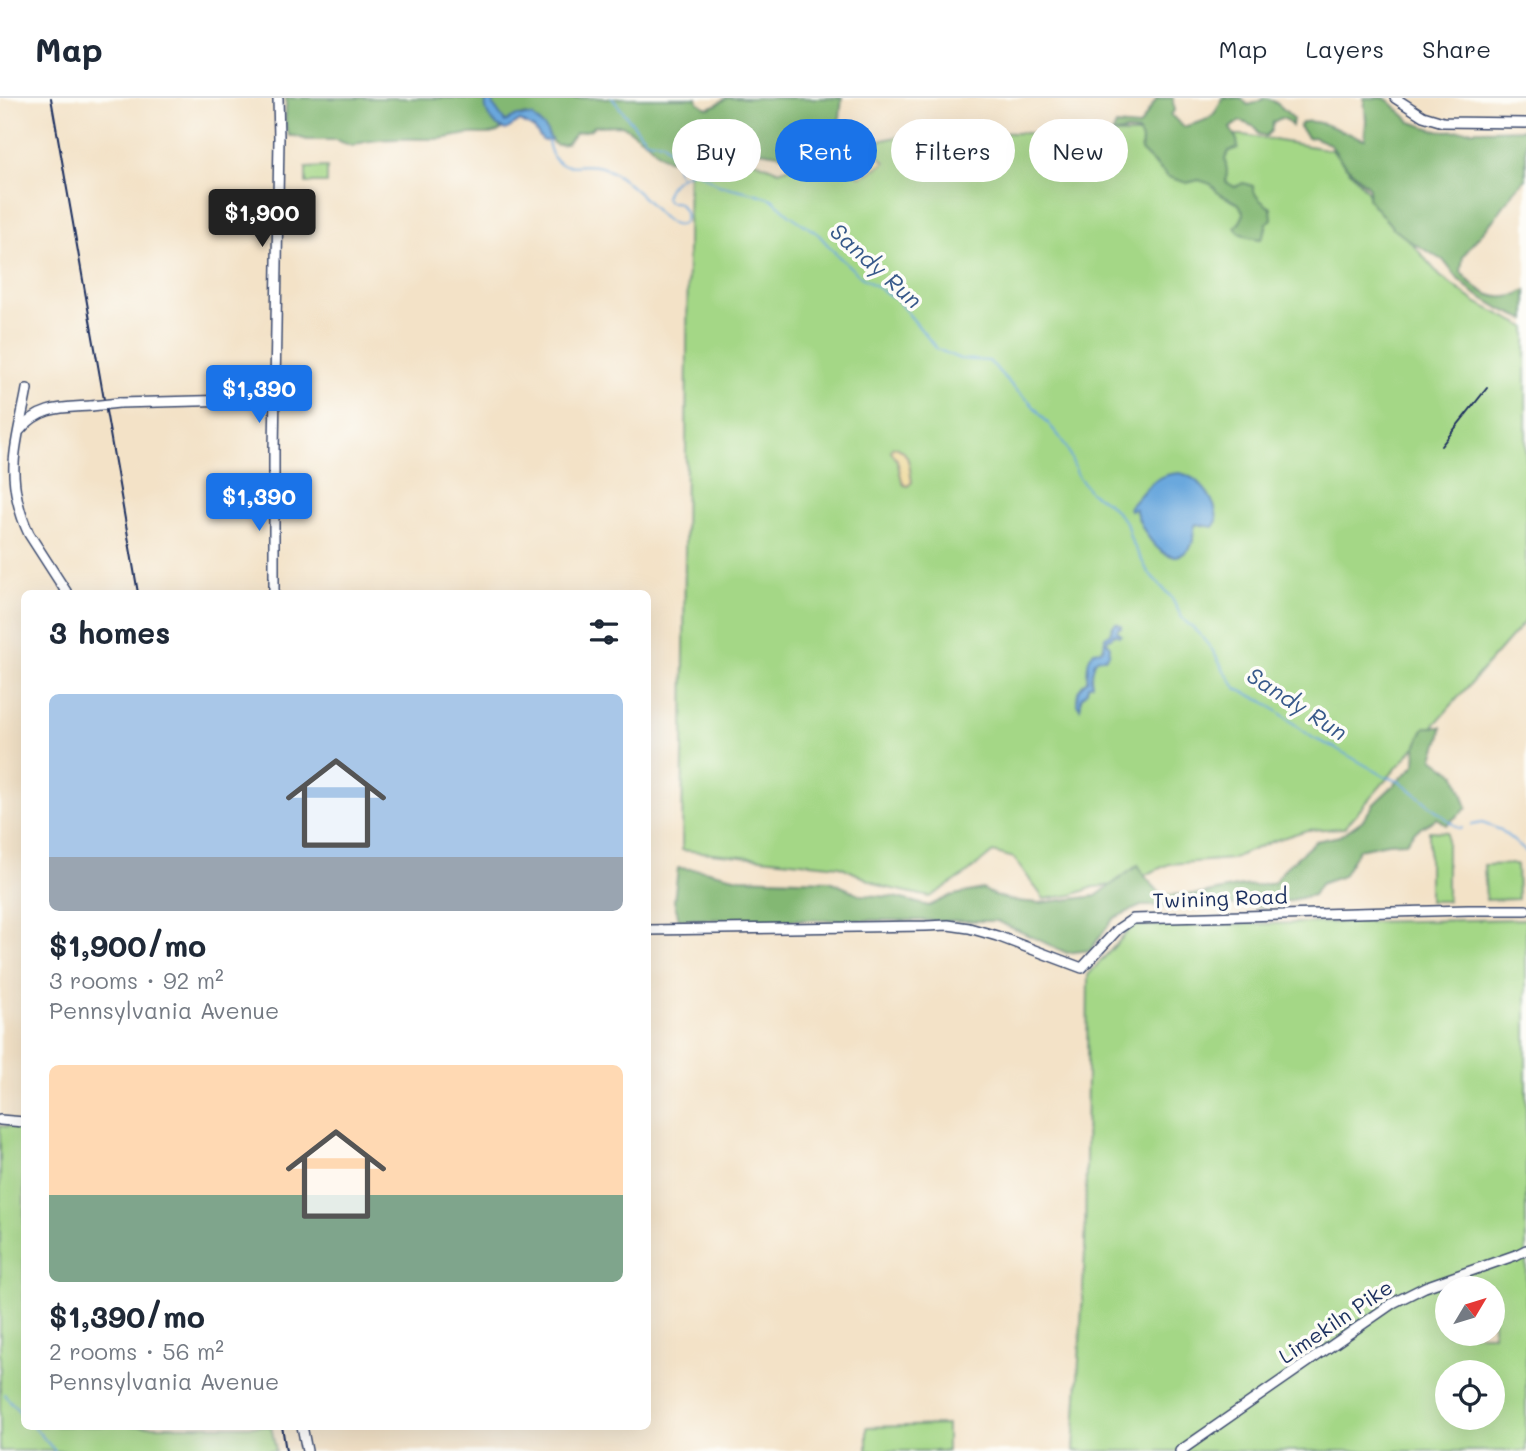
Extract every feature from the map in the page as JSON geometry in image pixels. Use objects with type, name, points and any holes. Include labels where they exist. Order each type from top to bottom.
[{"type":"street","points":[[274,590],[278,98]]},
{"type":"street","points":[[1395,98],[1423,116],[1443,122],[1526,123]]},
{"type":"street","points":[[26,389],[15,456],[17,494],[24,523],[65,590]]},
{"type":"street","points":[[19,431],[32,418],[49,409],[119,403],[275,399]]},
{"type":"street","name":"Twining Road","points":[[651,930],[948,925],[997,936],[1082,968],[1118,929],[1133,919],[1526,910]]},
{"type":"street","points":[[0,1119],[21,1122]]},
{"type":"street","name":"Limekiln Pike","points":[[1180,1451],[1393,1303],[1425,1287],[1523,1253]]},
{"type":"street","points":[[303,1430],[307,1451]]},
{"type":"green space","points":[[286,98],[487,98],[489,115],[502,129],[491,134],[438,139],[380,140],[352,146],[336,140],[307,140],[290,136],[288,132],[285,123]]},
{"type":"green space","points":[[495,98],[697,98],[698,102],[707,108],[727,98],[842,98],[839,119],[775,119],[775,154],[761,151],[761,119],[672,119],[672,160],[659,154],[622,125],[595,126],[576,133],[566,144],[557,145],[534,118],[525,115],[505,122],[492,104]]},
{"type":"green space","points":[[1157,98],[1173,98],[1175,109],[1171,115],[1184,127],[1212,116],[1222,98],[1241,98],[1248,105],[1265,98],[1276,103],[1293,118],[1292,126],[1281,118],[1273,122],[1271,131],[1266,136],[1258,134],[1255,127],[1240,121],[1230,128],[1238,148],[1229,151],[1225,159],[1226,182],[1235,187],[1243,183],[1253,186],[1257,196],[1271,208],[1272,219],[1267,223],[1261,239],[1246,236],[1237,230],[1235,227],[1244,214],[1239,204],[1219,194],[1211,184],[1199,180],[1187,183],[1168,177],[1141,151],[1142,140],[1138,132],[1128,131],[1128,126],[1139,127]]},
{"type":"green space","points":[[1364,98],[1384,98],[1411,122],[1438,131],[1526,129],[1526,179],[1463,256],[1461,272],[1475,286],[1490,295],[1507,297],[1526,290],[1526,320],[1474,293],[1443,260],[1394,229],[1368,199],[1369,188],[1343,163],[1330,144],[1313,137],[1308,138],[1299,127],[1303,122],[1319,123],[1365,139]]},
{"type":"green space","points":[[1015,133],[1029,133],[1029,182],[1128,182],[1128,134],[1244,135],[1332,150],[1440,276],[1477,303],[1526,327],[1526,620],[1344,828],[1307,830],[1231,859],[1169,864],[1125,884],[1094,887],[1072,895],[1044,899],[1014,858],[993,852],[966,874],[930,897],[884,887],[840,866],[682,850],[689,182],[761,182],[761,163],[775,169],[775,182],[877,182],[877,141],[891,138],[891,182],[1015,182]]},
{"type":"green space","points":[[327,167],[327,183],[306,183],[306,168]]},
{"type":"green space","points":[[1425,727],[1442,727],[1433,758],[1456,775],[1467,808],[1446,825],[1437,818],[1414,832],[1406,842],[1359,849],[1343,876],[1320,884],[1313,895],[1262,907],[1196,903],[1141,906],[1114,918],[1090,950],[1067,953],[997,921],[679,919],[674,901],[678,868],[704,870],[739,878],[830,881],[861,895],[894,897],[929,906],[950,896],[982,889],[1016,901],[1039,903],[1096,896],[1138,865],[1162,895],[1202,894],[1274,883],[1285,868],[1316,841],[1340,836],[1363,820],[1374,804],[1415,765],[1416,746]]},
{"type":"green space","points":[[1429,831],[1447,832],[1447,901],[1429,901]]},
{"type":"green space","points":[[1517,864],[1518,899],[1486,900],[1484,865]]},
{"type":"green space","points":[[1526,919],[1526,1451],[1074,1451],[1085,1252],[1088,975],[1133,926]]},
{"type":"green space","points":[[0,1126],[21,1128],[21,1430],[272,1430],[276,1451],[0,1451]]},
{"type":"green space","points":[[947,1425],[947,1451],[867,1451],[867,1427]]},
{"type":"sand","points":[[877,153],[885,162],[877,168]]},
{"type":"sand","points":[[895,447],[904,453],[908,461],[912,482],[908,486],[902,481],[897,460],[891,451]]},
{"type":"water","points":[[487,98],[495,98],[493,105],[505,122],[517,116],[532,116],[545,128],[551,140],[543,141],[534,129],[520,121],[506,130],[497,125],[487,113]]},
{"type":"water","points":[[1180,473],[1194,479],[1206,491],[1214,506],[1217,521],[1213,527],[1196,524],[1193,541],[1188,550],[1170,556],[1154,545],[1142,527],[1135,509],[1130,510],[1129,507],[1156,480]]},
{"type":"water","points":[[1116,623],[1122,626],[1117,631],[1121,635],[1114,634],[1108,639],[1109,654],[1095,661],[1092,684],[1081,698],[1080,708],[1077,704],[1078,693],[1087,680],[1090,658],[1094,651],[1104,647],[1105,637]]},
{"type":"waterway","points":[[612,98],[646,140],[663,142],[672,157]]},
{"type":"waterway","name":"Sandy Run","points":[[548,141],[556,161],[569,166],[595,166],[610,171],[674,225],[683,223],[685,214],[680,204],[669,202],[665,198],[676,180],[690,172],[696,171],[718,185],[772,199],[818,234],[861,277],[897,300],[937,349],[960,359],[989,361],[1059,436],[1078,476],[1090,492],[1108,503],[1126,522],[1131,540],[1148,572],[1171,597],[1182,618],[1213,651],[1237,689],[1265,702],[1313,738],[1386,777],[1401,782],[1459,829],[1462,828]]},
{"type":"waterway","name":"Sandy Run","points":[[1472,825],[1482,823],[1501,830],[1526,852]]},
{"type":"waterway","points":[[4,1394],[21,1414]]},
{"type":"waterway","points":[[37,1430],[55,1451]]},
{"type":"railway","points":[[51,98],[137,590]]},
{"type":"railway","points":[[1441,446],[1487,388]]},
{"type":"railway","points":[[283,1430],[286,1451]]}]
